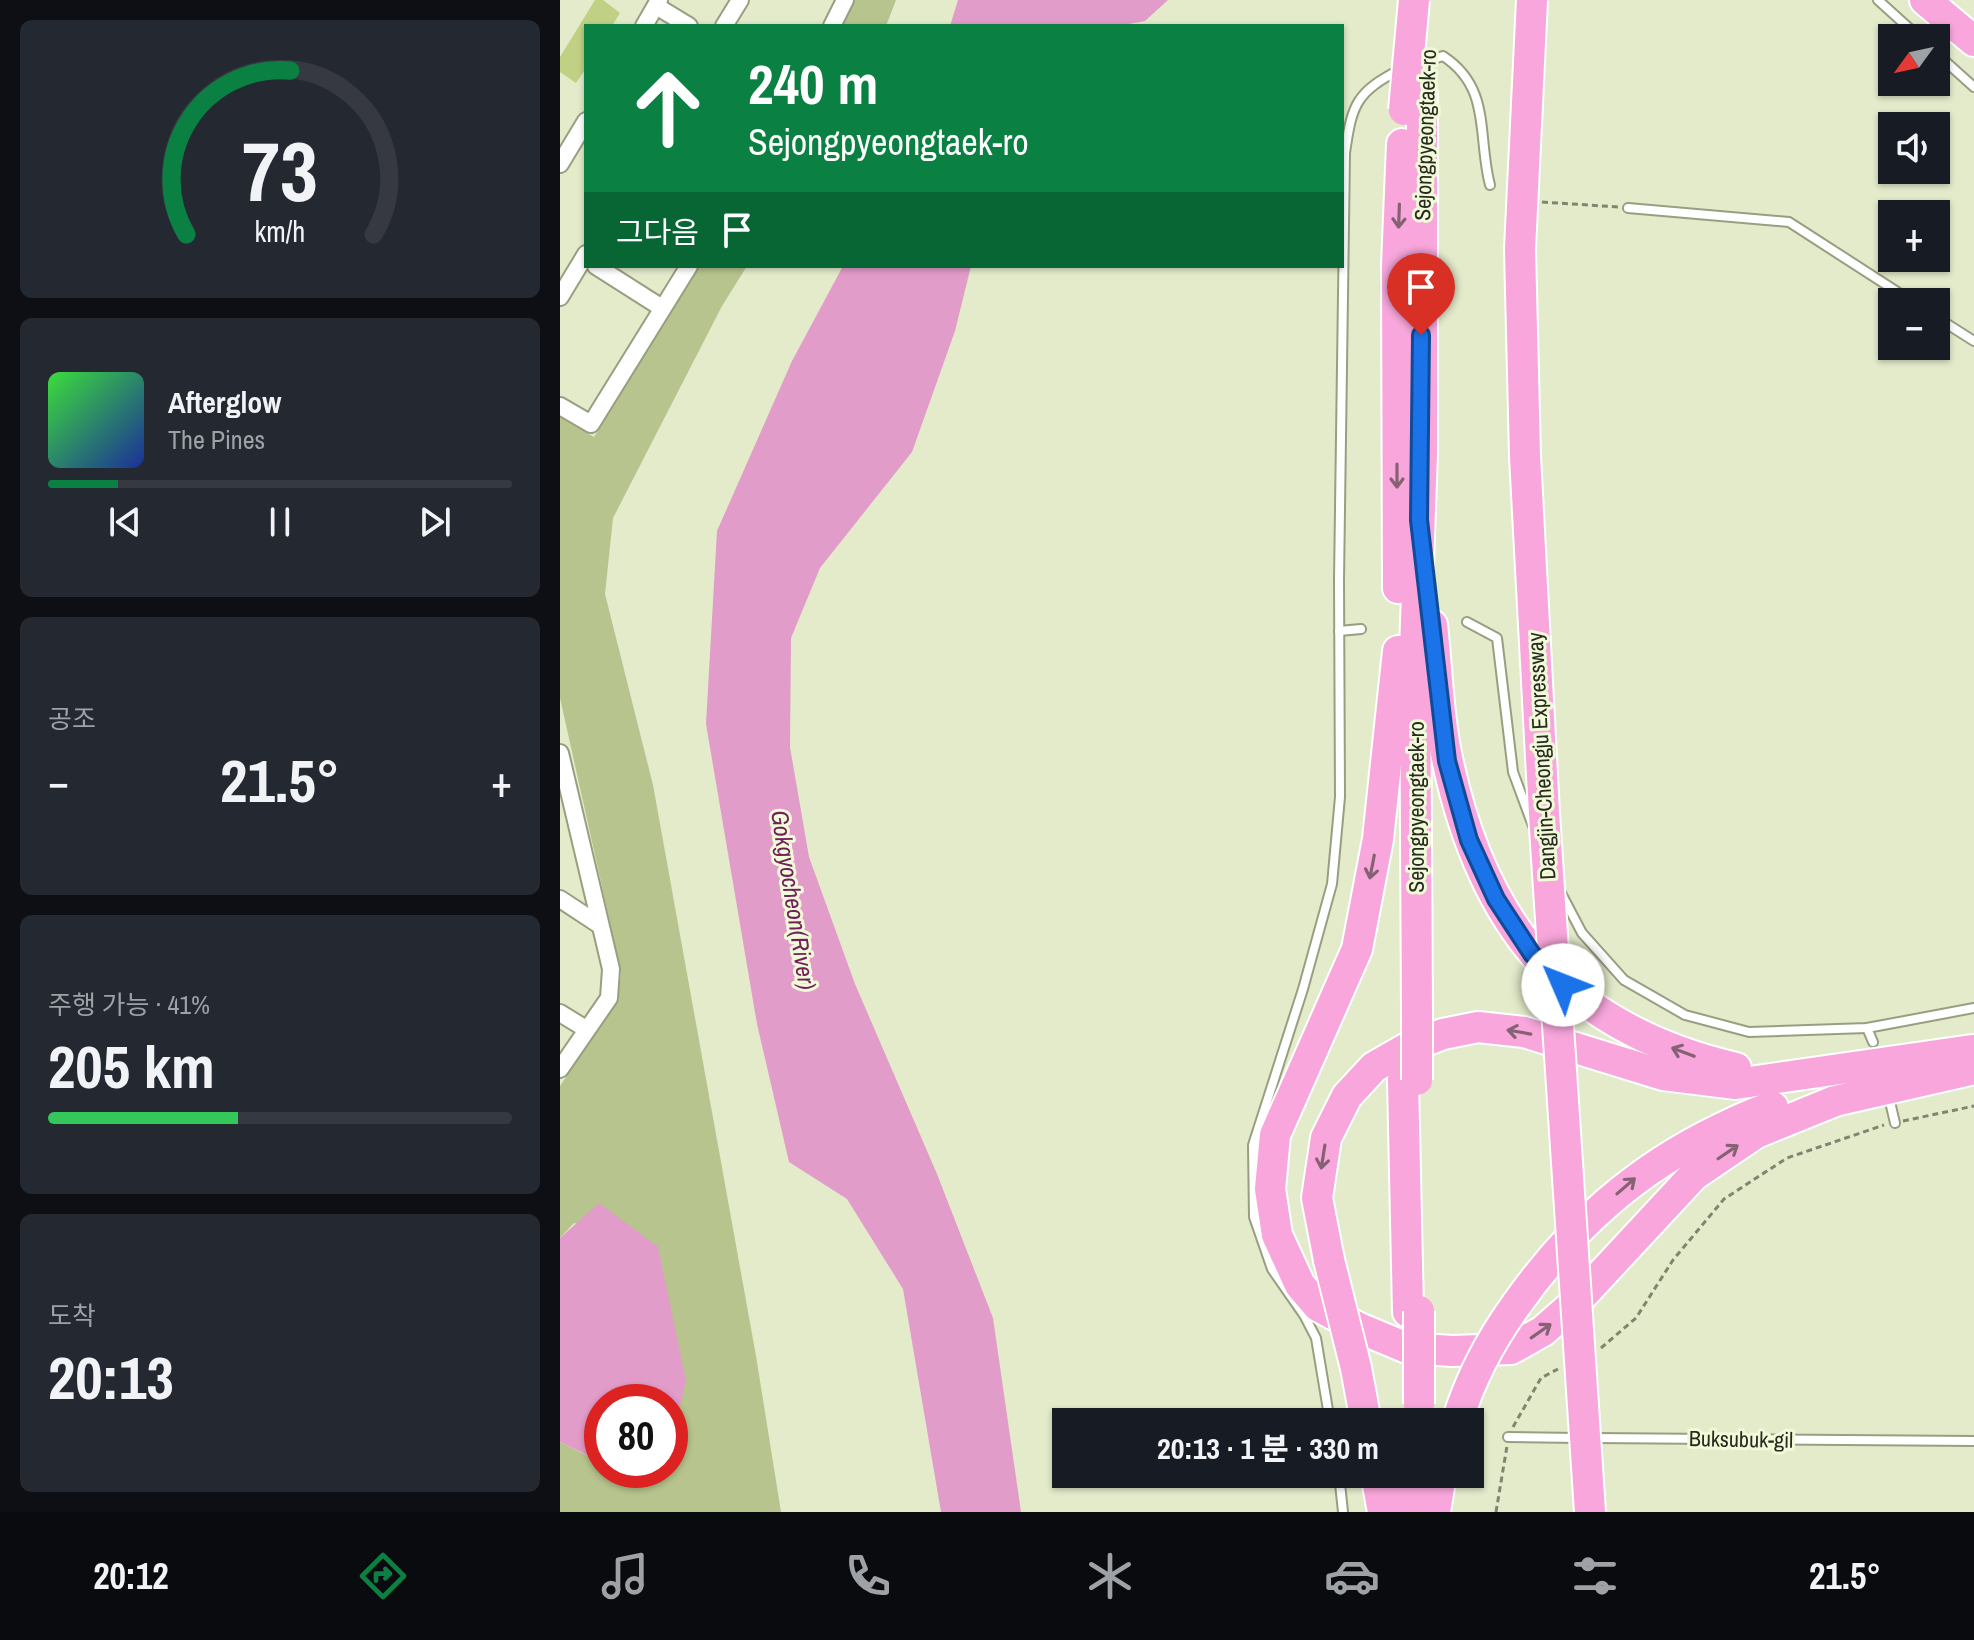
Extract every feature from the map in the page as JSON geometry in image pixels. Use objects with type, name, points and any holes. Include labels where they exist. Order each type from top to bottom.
[{"type":"highway","name":"Sejongpyeongtaek-ro","points":[[1409,1015],[1419,520],[1414,0]]},
{"type":"highway","name":"Sejongpyeongtaek-ro","points":[[1414,1408],[1409,1015],[1398,651],[1397,266],[1413,102],[1433,0]]},
{"type":"highway","name":"Dangjin-Cheongju Expressway","points":[[1532,0],[1520,249],[1525,456],[1543,798],[1590,1512]]},
{"type":"highway","name":"Dangjin-Cheongju Expressway","points":[[1551,0],[1541,186],[1542,420],[1576,1043],[1607,1512]]},
{"type":"highway","points":[[1925,0],[1974,41]]},
{"type":"highway","points":[[1419,520],[1447,761],[1469,840],[1496,899],[1532,954],[1579,1000],[1646,1039],[1705,1061],[1754,1072],[1970,1064]]},
{"type":"highway","points":[[1398,651],[1378,839],[1357,949],[1275,1135],[1270,1189],[1277,1235],[1300,1285],[1318,1306],[1407,1348],[1452,1351],[1511,1349],[1543,1331],[1576,1302],[1694,1175],[1756,1133],[1835,1101],[1970,1064]]},
{"type":"highway","points":[[1363,1408],[1317,1198],[1326,1138],[1347,1096],[1374,1067],[1409,1047],[1443,1034],[1478,1027],[1524,1032],[1663,1075],[1736,1084],[1842,1071]]},
{"type":"highway","points":[[1461,1408],[1467,1387],[1497,1331],[1516,1305],[1575,1230],[1641,1173],[1699,1139],[1760,1110],[1831,1091],[1970,1064]]},
{"type":"highway","points":[[1379,1488],[1383,1512]]},
{"type":"highway","points":[[1409,1488],[1409,1512]]},
{"type":"highway","points":[[1419,1488],[1419,1512]]},
{"type":"highway","points":[[1435,1512],[1439,1488]]},
{"type":"street","points":[[725,24],[740,0]]},
{"type":"street","points":[[833,24],[845,0]]},
{"type":"street","points":[[645,24],[658,3],[686,24]]},
{"type":"street","points":[[560,164],[584,124]]},
{"type":"street","points":[[560,297],[584,265]]},
{"type":"street","points":[[600,268],[662,308]]},
{"type":"street","points":[[560,406],[591,424],[688,268]]},
{"type":"street","points":[[560,753],[611,969],[609,998],[560,1069]]},
{"type":"street","points":[[560,899],[598,924]]},
{"type":"street","points":[[560,1013],[586,1029]]},
{"type":"lane","points":[[1878,0],[1905,24]]},
{"type":"lane","points":[[1344,233],[1345,153],[1350,114],[1362,93],[1399,70],[1443,56],[1462,68],[1479,103],[1484,165],[1490,185]]},
{"type":"lane","points":[[1950,66],[1974,87]]},
{"type":"lane","points":[[1628,208],[1789,222],[1891,288]]},
{"type":"lane","points":[[1328,1408],[1316,1338],[1272,1269],[1254,1217],[1253,1145],[1303,989],[1332,884],[1340,797],[1344,268]]},
{"type":"lane","points":[[1950,326],[1974,341]]},
{"type":"lane","points":[[1467,622],[1497,638],[1513,772],[1547,866],[1582,933],[1624,980],[1685,1015],[1749,1032],[1867,1028],[1974,1008]]},
{"type":"lane","points":[[1339,631],[1361,629]]},
{"type":"lane","points":[[1867,1028],[1873,1042]]},
{"type":"lane","points":[[1891,1106],[1895,1123]]},
{"type":"lane","name":"Buksubuk-gil","points":[[1508,1437],[1974,1441]]},
{"type":"lane","points":[[1340,1488],[1343,1512]]},
{"type":"path","points":[[1532,200],[1628,208]]},
{"type":"path","points":[[1594,1351],[1608,1344],[1636,1318],[1673,1260],[1724,1199],[1787,1158],[1895,1123],[1974,1106]]},
{"type":"path","points":[[1496,1512],[1508,1437],[1541,1378],[1567,1364]]},
{"type":"green space","points":[[852,0],[896,0],[887,24],[841,24]]},
{"type":"green space","points":[[697,268],[746,268],[722,306],[613,518],[605,594],[653,785],[756,1356],[781,1512],[560,1512],[560,1442],[584,1454],[584,1488],[688,1488],[688,1384],[676,1384],[657,1247],[574,1223],[560,1238],[560,1086],[618,999],[621,972],[560,698],[560,417],[594,437]]},
{"type":"water","points":[[958,0],[1168,0],[1145,21],[1129,24],[951,24]]},
{"type":"water","name":"Gokgyocheon(River)","points":[[842,268],[971,268],[955,331],[912,452],[820,568],[791,638],[790,747],[809,857],[855,984],[937,1174],[993,1318],[1021,1512],[941,1512],[903,1289],[847,1199],[789,1162],[757,1024],[706,724],[717,531],[792,361]]},
{"type":"water","points":[[599,1203],[658,1247],[686,1380],[685,1384],[584,1384],[584,1454],[560,1442],[560,1238]]},
{"type":"building","points":[[595,0],[603,0],[620,13],[613,24],[584,24],[584,71],[576,83],[560,72],[560,57]]},
{"type":"route","points":[[1421,335],[1419,520],[1447,761],[1469,840],[1496,899],[1532,954],[1563,985]]}]
